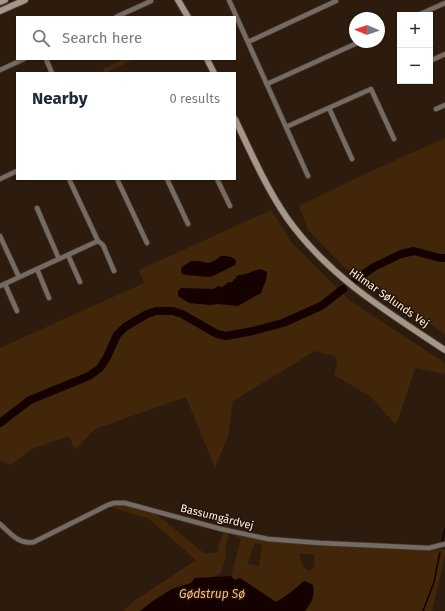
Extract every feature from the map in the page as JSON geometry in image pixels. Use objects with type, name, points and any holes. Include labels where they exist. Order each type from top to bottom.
[{"type":"street","points":[[0,2],[5,0]]},
{"type":"street","points":[[0,11],[25,0]]},
{"type":"street","points":[[180,0],[188,16]]},
{"type":"street","points":[[229,0],[308,176]]},
{"type":"street","points":[[118,16],[151,1]]},
{"type":"street","points":[[248,42],[336,1]]},
{"type":"street","points":[[425,12],[445,3]]},
{"type":"street","points":[[267,84],[349,47]]},
{"type":"street","points":[[433,60],[445,54]]},
{"type":"street","points":[[0,70],[22,60]]},
{"type":"street","points":[[46,60],[52,72]]},
{"type":"street","points":[[208,60],[214,72]]},
{"type":"street","points":[[286,127],[371,88],[394,138]]},
{"type":"street","points":[[436,109],[445,105]]},
{"type":"street","points":[[329,108],[352,159]]},
{"type":"street","name":"Hilmar Sølunds Vej","points":[[236,121],[264,181],[276,202],[292,225],[317,255],[338,275],[361,293],[445,350]]},
{"type":"street","points":[[0,179],[16,171]]},
{"type":"street","points":[[69,180],[98,241],[103,245],[114,271]]},
{"type":"street","points":[[117,180],[147,243]]},
{"type":"street","points":[[168,180],[188,224]]},
{"type":"street","points":[[217,180],[230,206]]},
{"type":"street","points":[[37,208],[59,259]]},
{"type":"street","points":[[0,236],[19,277]]},
{"type":"street","points":[[17,310],[2,285],[98,241]]},
{"type":"street","points":[[68,255],[80,282]]},
{"type":"street","points":[[37,269],[49,298]]},
{"type":"street","name":"Bassumgårdvej","points":[[0,524],[17,539],[29,543],[34,542],[108,505],[120,502],[221,529],[268,539],[429,548],[445,544]]},
{"type":"shaded area","points":[[122,60],[133,60],[107,72],[104,72],[103,69]]},
{"type":"shaded area","points":[[445,138],[445,334],[343,266],[308,230],[299,206],[369,172]]},
{"type":"shaded area","points":[[271,210],[293,244],[349,300],[445,363],[445,374],[415,368],[396,425],[371,397],[334,375],[337,364],[335,356],[315,351],[233,401],[228,436],[215,468],[186,397],[95,429],[75,450],[69,436],[32,449],[10,465],[0,460],[0,348],[144,283],[139,270]]},
{"type":"shaded area","points":[[122,504],[155,513],[205,554],[218,552],[224,531],[229,532],[225,550],[226,558],[221,572],[213,577],[195,578],[191,583],[172,589],[140,611],[123,611],[134,601],[196,560],[149,519],[110,507]]},
{"type":"shaded area","points":[[236,533],[263,540],[432,551],[442,549],[445,550],[445,556],[432,611],[305,611],[312,599],[313,585],[304,581],[276,602],[240,578],[235,580],[231,576],[241,539],[235,537]],"holes":[[[255,543],[262,545],[259,566],[247,564]],[[299,554],[314,554],[315,565],[310,571],[303,567]]]},
{"type":"water","points":[[221,256],[232,257],[236,261],[235,265],[210,277],[182,274],[182,267],[191,261],[208,263]]},
{"type":"water","points":[[260,269],[267,272],[266,280],[261,293],[238,306],[189,303],[178,296],[178,291],[181,288],[214,289],[218,286],[222,287],[229,282],[232,282],[238,275]]},
{"type":"water","name":"Gødstrup Sø","points":[[231,576],[235,580],[240,578],[276,602],[304,581],[313,585],[312,599],[305,611],[140,611],[172,589],[191,583],[195,578]]},
{"type":"waterway","points":[[355,280],[374,267],[401,254],[414,251],[445,258]]},
{"type":"waterway","points":[[0,423],[30,400],[89,376],[100,368],[117,335],[125,327],[147,314],[156,311],[173,311],[182,314],[217,334],[226,336],[283,323],[321,306],[343,289]]},
{"type":"waterway","points":[[442,542],[445,529]]},
{"type":"waterway","points":[[423,611],[434,582],[440,552]]}]
